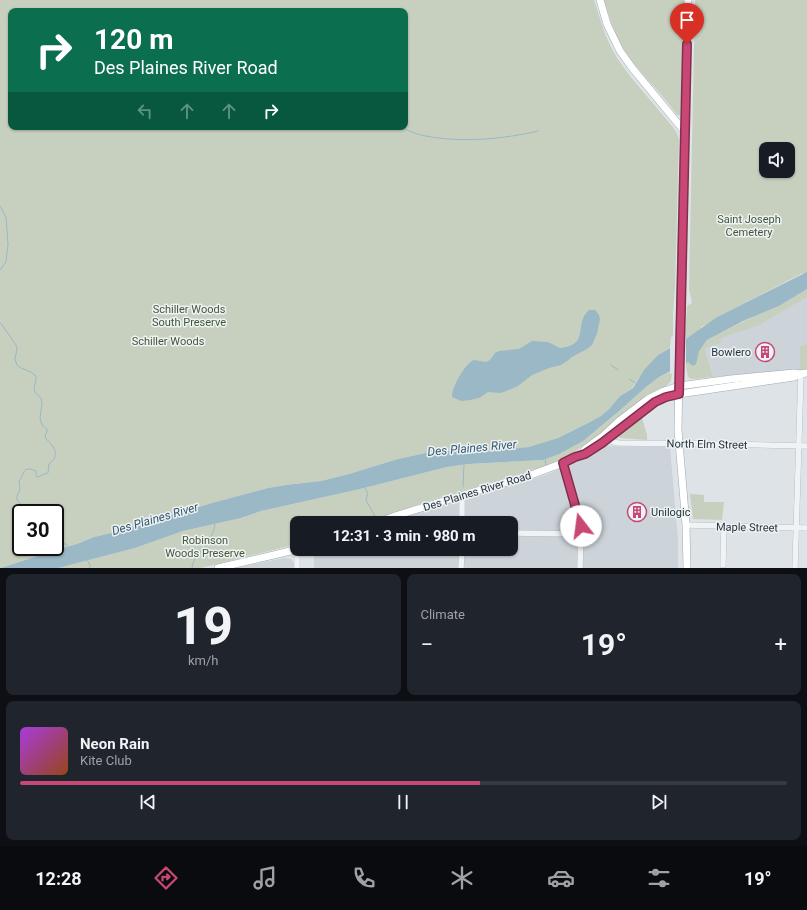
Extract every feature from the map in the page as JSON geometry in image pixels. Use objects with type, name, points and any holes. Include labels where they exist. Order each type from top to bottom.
[{"type":"main road","points":[[600,0],[607,24],[626,61],[685,132]]},
{"type":"main road","points":[[686,568],[686,525],[679,443],[679,369],[688,0]]},
{"type":"main road","name":"Des Plaines River Road","points":[[575,457],[648,399],[664,391],[679,386],[731,379],[804,373]]},
{"type":"main road","name":"Des Plaines River Road","points":[[395,516],[531,475],[585,454],[607,440],[652,404],[666,397],[794,377],[804,373]]},
{"type":"main road","points":[[218,568],[290,551]]},
{"type":"street","points":[[795,568],[799,446],[804,373]]},
{"type":"street","name":"North Elm Street","points":[[607,440],[618,443],[807,446]]},
{"type":"street","points":[[563,463],[580,522],[580,568]]},
{"type":"street","points":[[460,496],[462,502],[462,516]]},
{"type":"street","name":"Maple Street","points":[[686,525],[807,528]]},
{"type":"street","points":[[723,565],[724,526]]},
{"type":"street","points":[[518,533],[580,534]]},
{"type":"street","points":[[298,556],[298,568]]},
{"type":"street","points":[[461,568],[462,556]]},
{"type":"shaded area","points":[[807,289],[807,344],[800,346],[800,370],[713,377],[704,344],[779,306]]},
{"type":"shaded area","points":[[604,446],[670,447],[678,540],[678,568],[314,568],[314,556],[518,556],[518,516],[408,516],[453,501],[533,479],[551,473]]},
{"type":"shaded area","points":[[284,558],[291,559],[294,563],[294,568],[236,568]]},
{"type":"green space","name":"Schiller Woods South Preserve","points":[[0,0],[594,0],[605,34],[617,58],[630,76],[672,126],[677,133],[679,140],[673,336],[671,337],[670,348],[658,355],[632,388],[620,396],[601,416],[558,438],[530,447],[484,452],[450,451],[426,453],[398,459],[321,481],[268,488],[159,518],[120,531],[94,537],[64,548],[64,504],[12,504],[12,556],[37,556],[0,568]]},
{"type":"green space","points":[[604,0],[684,0],[680,115],[677,115],[626,53],[615,32]]},
{"type":"green space","name":"Saint Joseph Cemetery","points":[[695,0],[807,0],[807,280],[803,273],[717,317],[701,327],[704,344],[707,340],[757,315],[779,306],[807,289],[807,297],[757,326],[729,335],[720,339],[721,343],[705,348],[713,377],[693,379],[689,378],[687,373],[685,355],[687,306],[692,303],[689,289]]},
{"type":"green space","points":[[807,344],[807,369],[800,370],[800,346]]},
{"type":"green space","name":"Robinson Woods Preserve","points":[[670,372],[670,374],[672,373],[671,381],[666,386],[650,396],[589,442],[560,460],[526,472],[438,498],[384,516],[290,516],[290,546],[201,568],[58,568],[135,548],[183,531],[447,467],[468,464],[543,460],[600,427],[659,377]]},
{"type":"green space","points":[[642,418],[647,440],[619,437],[620,434]]},
{"type":"green space","points":[[690,494],[704,495],[704,502],[724,502],[722,520],[693,519]]},
{"type":"water","points":[[807,272],[807,289],[779,306],[743,321],[707,340],[699,351],[696,364],[693,366],[688,362],[659,377],[583,441],[559,454],[543,460],[468,464],[447,467],[183,531],[135,548],[58,568],[0,568],[37,556],[64,556],[64,548],[94,537],[120,531],[159,518],[268,488],[321,481],[398,459],[426,453],[450,451],[484,452],[529,447],[558,438],[601,416],[620,396],[633,388],[644,370],[658,355],[686,339],[717,317]]},
{"type":"water","points":[[589,310],[595,310],[600,319],[597,334],[592,345],[587,349],[561,365],[532,375],[518,386],[501,393],[488,392],[479,398],[461,401],[452,397],[452,393],[459,377],[470,362],[474,360],[486,362],[499,351],[519,349],[532,341],[548,342],[560,348],[575,343],[579,338],[584,316]]},
{"type":"pier","points":[[686,336],[686,364],[670,374],[670,345]]},
{"type":"waterway","points":[[407,130],[416,134],[439,138],[468,140],[497,138],[538,131]]},
{"type":"waterway","points":[[0,206],[6,217],[8,244],[6,262],[0,270]]},
{"type":"waterway","points":[[0,323],[16,345],[17,349],[15,359],[17,365],[36,376],[34,388],[35,392],[41,398],[42,403],[40,418],[42,425],[47,429],[45,437],[55,452],[54,460],[49,464],[48,473],[38,477],[36,476],[36,471],[30,469],[24,471],[19,481],[20,489],[17,496],[17,500],[21,504]]},
{"type":"waterway","points":[[611,365],[618,370]]},
{"type":"waterway","points":[[629,379],[635,383]]},
{"type":"waterway","points":[[545,460],[546,465]]},
{"type":"waterway","points":[[463,487],[464,464]]},
{"type":"waterway","points":[[364,487],[368,493],[366,500],[375,516]]},
{"type":"waterway","points":[[192,568],[195,559],[210,539],[215,524]]},
{"type":"waterway","points":[[64,544],[69,547]]},
{"type":"waterway","points":[[87,560],[90,568]]},
{"type":"place","name":"Bowlero","points":[[765,352]]},
{"type":"place","name":"Unilogic","points":[[637,512]]},
{"type":"route","points":[[581,526],[563,463],[585,454],[607,440],[655,402],[666,397],[679,394],[687,44]]},
{"type":"park label","name":"Schiller Woods","points":[[168,341]]},
{"type":"water label","name":"Des Plaines River","points":[[472,448]]},
{"type":"water label","name":"Des Plaines River","points":[[155,519]]}]
